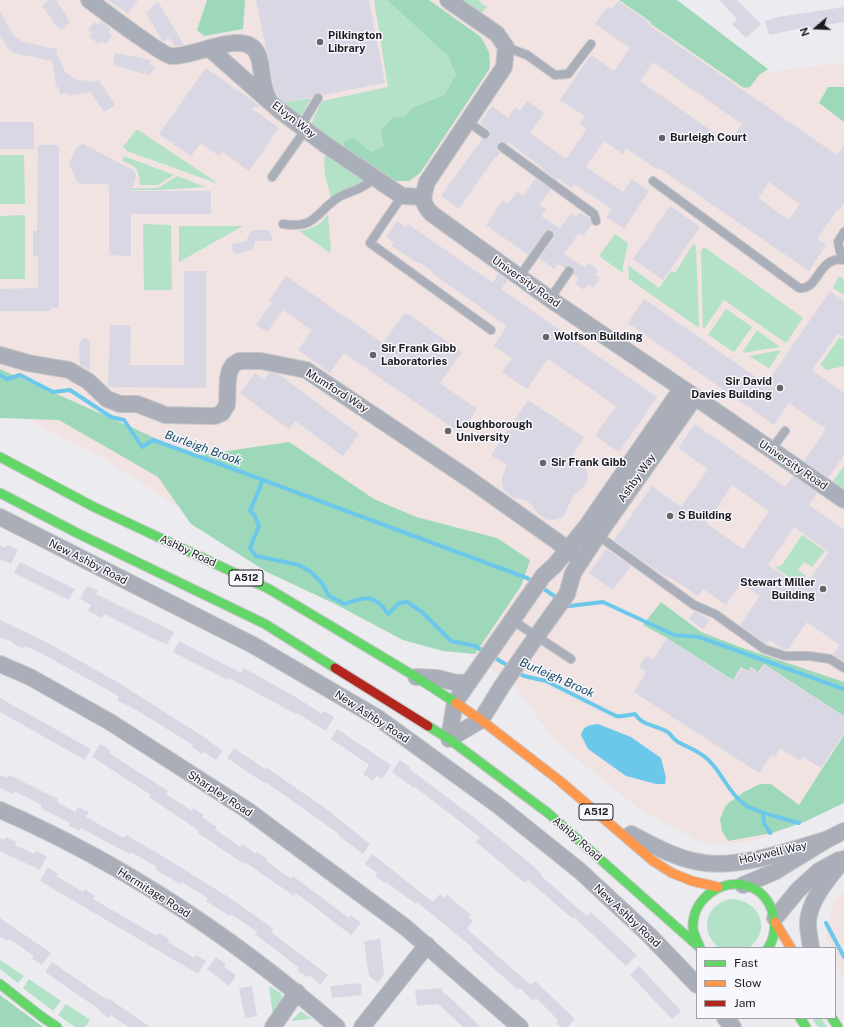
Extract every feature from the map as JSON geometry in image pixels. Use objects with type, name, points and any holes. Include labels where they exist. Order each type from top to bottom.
[{"type":"main road","name":"Ashby Road","points":[[0,457],[94,506],[269,589],[416,677],[482,720],[560,781],[653,861],[672,873],[692,881],[718,887]]},
{"type":"main road","name":"Ashby Road","points":[[0,493],[79,534],[265,624],[449,739],[548,813],[699,947]]},
{"type":"main road","points":[[699,947],[694,936],[693,924],[695,912],[700,902],[708,893],[726,884],[743,885],[754,889],[764,897],[771,907],[775,920],[790,947]]},
{"type":"main road","points":[[768,947],[775,934],[775,920]]},
{"type":"main road","points":[[0,984],[57,1027]]},
{"type":"street","name":"Elvyn Way","points":[[89,0],[170,56],[210,49],[237,42],[248,44],[257,52],[264,86],[270,101],[326,145],[402,196],[422,198]]},
{"type":"street","points":[[422,198],[427,182],[504,67],[506,47],[497,34],[448,0]]},
{"type":"street","points":[[210,49],[270,101]]},
{"type":"street","name":"University Road","points":[[422,198],[425,207],[432,214],[519,277],[689,392],[844,500]]},
{"type":"street","name":"Mumford Way","points":[[0,355],[28,363],[69,370],[88,381],[107,399],[120,404],[137,404],[165,415],[216,416],[222,413],[227,405],[228,378],[230,370],[233,365],[239,361],[261,361],[306,370],[469,478],[568,550]]},
{"type":"street","name":"Ashby Way","points":[[482,720],[507,679],[567,594],[573,573],[581,561],[592,531],[689,392]]},
{"type":"street","name":"New Ashby Road","points":[[0,517],[253,645],[378,718],[499,806],[580,871],[649,935],[696,984]]},
{"type":"street","name":"Ashby Way","points":[[455,702],[543,576],[568,550],[592,531]]},
{"type":"street","points":[[568,550],[581,561]]},
{"type":"street","name":"Sharpley Road","points":[[0,664],[30,677],[110,722],[247,810],[405,927],[520,1027]]},
{"type":"street","points":[[416,677],[437,678],[457,683],[469,682]]},
{"type":"street","points":[[449,739],[455,702]]},
{"type":"street","points":[[449,739],[482,720]]},
{"type":"street","name":"Hermitage Road","points":[[0,810],[67,842],[136,880],[254,959],[297,992],[337,1027]]},
{"type":"street","name":"Holywell Way","points":[[607,821],[658,848],[699,863],[725,864],[754,860],[828,839]]},
{"type":"street","name":"Holywell Way","points":[[743,885],[774,872],[844,831]]},
{"type":"street","points":[[775,920],[798,890],[819,871],[844,858]]},
{"type":"street","points":[[811,947],[808,922],[815,899],[826,881],[844,858]]},
{"type":"street","points":[[362,1027],[427,945]]},
{"type":"street","points":[[273,1027],[297,992]]},
{"type":"street","points":[[726,1019],[732,1027]]},
{"type":"lane","points":[[506,47],[527,54],[555,75],[568,74],[591,44]]},
{"type":"lane","points":[[272,178],[303,127],[318,98]]},
{"type":"lane","points":[[468,122],[485,134]]},
{"type":"lane","points":[[502,147],[594,214],[596,220]]},
{"type":"lane","points":[[283,224],[296,226],[313,220],[336,199],[362,187],[375,178]]},
{"type":"lane","points":[[653,181],[799,288],[805,289],[810,286],[824,266],[832,261],[843,260],[838,242],[844,232]]},
{"type":"lane","points":[[402,196],[370,243],[492,330]]},
{"type":"lane","points":[[519,277],[549,234]]},
{"type":"lane","points":[[550,299],[569,271]]},
{"type":"lane","points":[[771,450],[785,431]]},
{"type":"lane","points":[[592,531],[694,605],[714,614],[764,649],[785,656],[809,656],[830,659],[844,668]]},
{"type":"lane","points":[[512,620],[571,659]]},
{"type":"shaded area","name":"Loughborough University","points":[[0,0],[677,0],[772,72],[844,62],[844,803],[804,822],[757,840],[728,844],[702,843],[643,812],[553,739],[515,686],[474,656],[403,638],[272,568],[105,459],[0,404]]},
{"type":"shaded area","points":[[844,891],[844,980],[836,960],[836,947],[830,947],[826,938],[833,901]]},
{"type":"green space","points":[[207,0],[245,0],[243,29],[204,36],[197,30]]},
{"type":"green space","points":[[374,0],[387,0],[448,56],[456,75],[444,95],[412,108],[384,146],[371,152],[344,148],[311,124],[322,101],[388,87]]},
{"type":"green space","points":[[387,0],[429,0],[481,37],[489,52],[490,68],[420,173],[409,181],[396,181],[344,148],[344,142],[353,138],[371,152],[384,146],[381,131],[392,118],[404,117],[412,108],[444,95],[456,75],[448,56]]},
{"type":"green space","points":[[456,0],[479,0],[487,7],[481,13],[476,13]]},
{"type":"green space","points":[[619,0],[677,0],[768,69],[759,75],[750,87],[744,88],[651,24],[651,22]]},
{"type":"green space","points":[[264,48],[275,104],[311,98],[298,121],[276,107],[267,96],[258,53]]},
{"type":"green space","points":[[828,87],[844,87],[844,122],[819,103]]},
{"type":"green space","points":[[136,130],[219,184],[127,151],[123,147]]},
{"type":"green space","points":[[325,154],[369,178],[362,183],[341,192],[331,199],[325,171]]},
{"type":"green space","points":[[0,155],[24,155],[25,204],[0,204]]},
{"type":"green space","points":[[124,156],[174,175],[158,185],[140,185],[138,172],[134,167],[122,161]]},
{"type":"green space","points":[[177,176],[205,187],[161,190],[108,190],[160,187]]},
{"type":"green space","points":[[328,214],[331,249],[330,253],[299,231],[308,229],[322,222]]},
{"type":"green space","points":[[25,215],[25,279],[0,279],[0,216]]},
{"type":"green space","points":[[143,224],[171,225],[172,290],[144,290]]},
{"type":"green space","points":[[179,226],[243,226],[179,262]]},
{"type":"green space","points":[[615,234],[628,243],[623,273],[599,256]]},
{"type":"green space","points":[[693,244],[696,246],[699,328],[629,279],[628,265],[659,288],[671,271],[675,273]]},
{"type":"green space","points":[[704,247],[803,318],[786,343],[724,300],[704,329],[703,328],[701,251]]},
{"type":"green space","points":[[839,276],[844,280],[844,295],[833,288]]},
{"type":"green space","points":[[726,309],[752,327],[734,352],[708,335]]},
{"type":"green space","points":[[757,330],[780,347],[742,353]]},
{"type":"green space","points":[[840,337],[844,340],[844,366],[827,370],[820,365]]},
{"type":"green space","points":[[781,350],[769,368],[749,356]]},
{"type":"green space","points":[[0,369],[193,456],[289,442],[374,499],[416,517],[497,538],[530,560],[521,586],[475,654],[443,651],[403,640],[335,604],[267,572],[191,524],[158,477],[59,420],[0,418]]},
{"type":"green space","points":[[844,466],[844,489],[833,481]]},
{"type":"green space","points":[[802,535],[825,551],[812,567],[804,562],[798,570],[806,576],[800,585],[775,567],[782,565]]},
{"type":"green space","points":[[661,602],[701,632],[740,647],[844,682],[844,716],[764,664],[758,672],[751,667],[748,671],[741,667],[733,680],[667,638],[643,625]]},
{"type":"green space","points":[[844,735],[844,803],[804,822],[772,833],[728,841],[722,831],[720,819],[726,805],[744,792],[760,784],[771,784],[799,805]]},
{"type":"green space","points":[[729,899],[739,900],[755,909],[761,924],[760,933],[756,941],[750,947],[718,947],[713,941],[707,927],[708,920],[714,907]]},
{"type":"green space","points":[[0,960],[24,976],[18,983],[0,969]]},
{"type":"green space","points":[[29,979],[61,1001],[53,1011],[23,988]]},
{"type":"green space","points":[[269,986],[280,993],[283,998],[273,1016]]},
{"type":"green space","points":[[0,995],[43,1027],[0,1027]]},
{"type":"green space","points":[[66,1004],[90,1020],[85,1027],[75,1027],[58,1015]]},
{"type":"green space","points":[[300,1012],[302,1012],[312,1019],[291,1021]]},
{"type":"green space","points":[[813,1019],[822,1019],[827,1027],[818,1027]]},
{"type":"water","points":[[598,724],[631,737],[661,758],[666,778],[665,784],[656,784],[626,776],[588,749],[581,735],[582,732],[587,726]]},
{"type":"building","points":[[48,0],[56,0],[70,22],[62,30],[52,22],[53,20],[46,12],[47,11],[42,7]]},
{"type":"building","points":[[108,0],[138,0],[128,14]]},
{"type":"building","name":"Pilkington Library","points":[[256,0],[369,0],[385,83],[322,95],[318,93],[312,97],[284,102],[278,96],[274,87]]},
{"type":"building","points":[[719,0],[737,0],[761,24],[746,38],[732,24],[737,19]]},
{"type":"building","name":"Burleigh Court","points":[[618,1],[650,23],[649,25],[837,155],[844,145],[844,203],[838,211],[837,210],[817,239],[826,245],[809,271],[659,168],[658,170],[626,148],[623,154],[604,141],[586,167],[623,192],[632,179],[649,191],[624,229],[606,217],[612,209],[574,184],[571,188],[558,178],[557,180],[508,142],[507,144],[499,142],[497,150],[500,153],[496,158],[495,157],[459,209],[441,196],[482,139],[487,139],[490,137],[490,131],[480,123],[492,106],[508,118],[515,107],[520,111],[527,101],[544,113],[530,133],[566,159],[587,129],[579,124],[585,116],[560,100],[591,55],[614,71],[630,48],[595,24],[608,6],[612,9]],"holes":[[[653,62],[742,124],[729,143],[640,81]],[[769,182],[800,204],[789,220],[758,198]]]},
{"type":"building","points":[[158,2],[184,45],[175,46],[169,38],[164,42],[162,40],[146,13]]},
{"type":"building","points":[[844,7],[844,22],[806,27],[769,35],[765,21],[778,17]]},
{"type":"building","points":[[0,12],[14,36],[23,42],[57,49],[56,53],[65,72],[79,81],[85,80],[89,82],[99,80],[115,105],[104,112],[90,92],[68,96],[67,93],[60,94],[59,88],[56,86],[52,61],[14,53],[6,47],[7,46],[0,37]]},
{"type":"building","points":[[101,21],[111,29],[108,32],[112,35],[106,44],[102,41],[99,44],[89,37],[92,33],[88,30],[95,22],[98,25]]},
{"type":"building","points":[[115,53],[151,60],[150,65],[156,67],[149,75],[113,65]]},
{"type":"building","points":[[206,68],[260,106],[251,108],[279,128],[249,171],[222,151],[219,156],[201,143],[191,156],[159,134]]},
{"type":"building","points":[[0,122],[34,122],[34,149],[0,149]]},
{"type":"building","points":[[83,144],[133,170],[136,176],[132,191],[211,191],[211,214],[131,214],[131,256],[109,255],[109,184],[79,183],[69,163],[77,147]]},
{"type":"building","points":[[38,145],[59,145],[59,308],[51,308],[51,311],[0,311],[0,289],[38,288],[38,256],[33,256],[33,231],[37,231]]},
{"type":"building","points":[[536,178],[551,189],[539,205],[546,209],[541,216],[560,229],[571,213],[576,217],[579,212],[590,219],[592,224],[583,236],[579,233],[564,254],[585,268],[588,263],[598,270],[595,275],[600,278],[593,288],[588,285],[584,290],[575,283],[578,278],[573,274],[574,269],[572,266],[567,266],[565,268],[558,264],[554,269],[539,258],[554,238],[554,233],[552,230],[547,230],[545,232],[528,255],[486,225],[503,200],[508,204],[517,192],[523,196]]},
{"type":"building","points":[[670,206],[700,227],[663,280],[633,259]]},
{"type":"building","name":"Wolfson Building","points":[[397,221],[406,227],[408,224],[493,283],[498,273],[508,280],[501,289],[657,397],[619,452],[595,436],[616,406],[548,359],[527,389],[502,372],[512,358],[494,346],[507,326],[432,273],[433,272],[419,262],[418,263],[392,246],[394,243],[386,237]]},
{"type":"building","points":[[268,230],[273,241],[255,241],[254,248],[251,250],[238,254],[233,252],[232,244],[248,241],[246,241],[251,231]]},
{"type":"building","points":[[184,271],[206,271],[206,388],[108,387],[110,325],[131,325],[130,365],[184,365]]},
{"type":"building","name":"Sir Frank Gibb Laboratories","points":[[286,276],[383,343],[404,314],[408,314],[462,352],[440,383],[477,409],[460,433],[344,353],[330,373],[298,350],[312,330],[283,310],[267,332],[256,325],[272,302],[269,301]]},
{"type":"building","name":"Sir David Davies Building","points":[[830,291],[844,301],[844,338],[838,333],[812,370],[844,393],[844,455],[828,478],[804,461],[826,429],[789,403],[774,425],[628,323],[644,299],[766,384]]},
{"type":"building","points":[[86,337],[90,343],[90,371],[80,365],[79,345]]},
{"type":"building","points":[[269,372],[278,374],[359,434],[343,456],[295,421],[289,429],[240,393],[255,373],[264,380]]},
{"type":"building","name":"Sir Frank Gibb","points":[[528,400],[584,437],[572,455],[580,460],[586,467],[588,480],[573,496],[564,516],[558,519],[545,519],[531,504],[525,500],[508,494],[504,490],[502,484],[502,478],[507,465],[491,455]]},
{"type":"building","name":"S Building","points":[[695,424],[785,487],[793,476],[817,493],[809,505],[844,530],[844,661],[833,654],[840,645],[807,622],[787,650],[770,640],[767,644],[740,625],[760,596],[741,583],[726,605],[703,589],[698,596],[637,557],[614,540],[652,486],[681,507],[708,469],[678,448]],"holes":[[[732,485],[769,511],[743,549],[706,523]],[[794,527],[829,552],[803,589],[768,565]]]},
{"type":"building","points":[[0,545],[5,548],[7,545],[18,550],[11,564],[0,559]]},
{"type":"building","points":[[606,549],[631,566],[613,590],[589,573]]},
{"type":"building","points":[[20,562],[75,589],[69,600],[14,573]]},
{"type":"building","points":[[87,586],[98,591],[96,594],[174,632],[167,645],[104,614],[102,618],[88,611],[91,605],[80,599]]},
{"type":"building","points":[[695,611],[710,620],[703,629],[689,619]]},
{"type":"building","points":[[0,620],[46,642],[114,680],[201,735],[223,751],[216,760],[204,752],[202,754],[192,747],[193,745],[128,705],[117,700],[119,697],[106,689],[37,651],[25,646],[23,649],[12,643],[13,642],[0,637]]},
{"type":"building","points":[[667,638],[733,681],[742,668],[748,672],[750,668],[759,673],[764,665],[844,716],[844,733],[821,768],[803,757],[800,761],[780,748],[775,757],[771,755],[759,773],[634,692],[646,672],[639,667],[646,656],[653,660]]},
{"type":"building","points":[[179,641],[241,673],[244,668],[299,699],[322,714],[324,711],[334,717],[326,731],[297,713],[296,714],[229,678],[228,680],[173,652]]},
{"type":"building","points":[[0,698],[91,749],[85,760],[0,712]]},
{"type":"building","points":[[337,729],[391,765],[382,779],[377,776],[373,781],[363,774],[369,765],[331,739]]},
{"type":"building","points":[[100,744],[111,751],[109,753],[168,791],[166,794],[192,811],[193,808],[204,815],[202,817],[217,827],[215,829],[240,847],[242,844],[256,854],[257,852],[267,859],[266,861],[291,879],[293,876],[349,918],[351,915],[361,923],[351,935],[296,893],[294,896],[245,862],[244,864],[198,833],[199,831],[149,797],[151,795],[92,757]]},
{"type":"building","points":[[234,748],[265,769],[266,767],[329,811],[370,844],[363,854],[338,835],[339,834],[284,795],[227,758]]},
{"type":"building","points":[[400,760],[410,767],[409,769],[476,819],[526,860],[542,874],[541,876],[587,916],[591,912],[637,955],[626,966],[574,917],[573,919],[528,880],[525,883],[476,842],[480,837],[415,787],[414,788],[392,772]]},
{"type":"building","points":[[0,775],[7,778],[9,775],[58,799],[57,802],[75,812],[78,807],[89,812],[86,817],[124,838],[126,835],[174,863],[230,898],[274,929],[271,932],[328,975],[320,985],[309,975],[307,977],[297,970],[299,968],[255,934],[257,932],[231,914],[230,916],[206,901],[208,898],[182,882],[180,884],[156,870],[157,867],[131,852],[129,854],[81,828],[79,831],[68,825],[70,823],[41,808],[42,805],[14,791],[13,794],[0,788]]},
{"type":"building","points":[[6,837],[16,842],[15,845],[34,854],[36,851],[47,856],[40,870],[0,851],[0,838],[4,840]]},
{"type":"building","points":[[372,854],[433,902],[440,894],[445,898],[447,895],[471,915],[469,918],[473,921],[467,929],[531,985],[535,981],[575,1019],[568,1027],[561,1027],[556,1022],[558,1020],[536,998],[533,1001],[520,988],[518,990],[472,949],[473,948],[417,902],[416,904],[386,882],[385,883],[375,876],[377,873],[365,864]]},
{"type":"building","points":[[48,867],[58,874],[56,876],[83,892],[85,889],[95,896],[93,899],[157,936],[159,933],[169,939],[168,942],[194,958],[196,955],[206,961],[198,974],[40,881]]},
{"type":"building","points":[[0,918],[51,953],[42,965],[32,959],[34,956],[9,939],[7,941],[0,937]]},
{"type":"building","points":[[380,939],[384,974],[378,983],[369,976],[364,941]]},
{"type":"building","points":[[216,957],[226,964],[224,967],[235,974],[235,978],[229,986],[207,969]]},
{"type":"building","points":[[52,962],[107,1000],[108,998],[150,1027],[128,1027],[111,1015],[109,1018],[99,1011],[100,1010],[45,972]]},
{"type":"building","points":[[639,966],[681,1011],[672,1019],[630,975]]},
{"type":"building","points":[[361,983],[362,995],[332,998],[330,986]]},
{"type":"building","points":[[252,986],[257,1016],[245,1018],[239,988]]},
{"type":"building","points":[[442,988],[443,994],[445,993],[481,1027],[463,1027],[438,1004],[417,1006],[415,990]]},
{"type":"waterway","name":"Burleigh Brook","points":[[0,375],[7,379],[20,375],[53,392],[70,390],[111,417],[124,420],[142,447],[153,440],[527,578],[535,583]]},
{"type":"waterway","name":"Burleigh Brook","points":[[262,480],[250,511],[255,516],[259,526],[250,548],[256,556],[299,565],[311,572],[322,583],[329,596],[345,604],[359,599],[370,598],[379,603],[388,614],[399,603],[407,602],[422,612],[451,641],[475,646],[486,653]]},
{"type":"waterway","name":"Burleigh Brook","points":[[541,587],[560,600]]},
{"type":"waterway","points":[[566,603],[569,606],[603,602],[674,635],[699,637],[844,689]]},
{"type":"waterway","name":"Burleigh Brook","points":[[492,656],[510,667]]},
{"type":"waterway","name":"Burleigh Brook","points":[[516,671],[524,676],[546,681],[616,716],[635,714],[646,724],[665,730],[674,739],[695,750],[711,762],[733,793],[744,804],[763,813],[799,823]]},
{"type":"waterway","points":[[763,813],[764,823],[770,833]]},
{"type":"waterway","points":[[826,923],[844,957]]},
{"type":"traffic: fast","points":[[0,457],[94,507],[269,589],[416,677],[456,703]]},
{"type":"traffic: fast","points":[[0,493],[79,534],[265,624],[335,668]]},
{"type":"traffic: fast","points":[[428,726],[449,739],[548,813],[699,947]]},
{"type":"traffic: fast","points":[[700,947],[693,930],[697,908],[710,893],[718,888],[738,884],[757,890],[764,896],[773,912],[774,931],[768,947]]},
{"type":"traffic: fast","points":[[0,984],[57,1027]]},
{"type":"traffic: fast","points":[[801,1019],[806,1027]]},
{"type":"traffic: fast","points":[[833,1019],[838,1027]]},
{"type":"traffic: slow","points":[[456,703],[481,720],[560,781],[653,861],[672,873],[692,881],[718,887]]},
{"type":"traffic: slow","points":[[775,922],[790,947]]},
{"type":"traffic: jam","points":[[335,668],[428,726]]},
{"type":"place","name":"Pilkington Library","points":[[320,42]]},
{"type":"place","name":"Burleigh Court","points":[[662,138]]},
{"type":"place","name":"Wolfson Building","points":[[546,337]]},
{"type":"place","name":"Sir Frank Gibb Laboratories","points":[[373,355]]},
{"type":"place","name":"Sir David Davies Building","points":[[780,388]]},
{"type":"place","name":"Loughborough University","points":[[448,431]]},
{"type":"place","name":"Sir Frank Gibb","points":[[543,463]]},
{"type":"place","name":"S Building","points":[[670,516]]},
{"type":"place","name":"Stewart Miller Building","points":[[823,589]]}]
